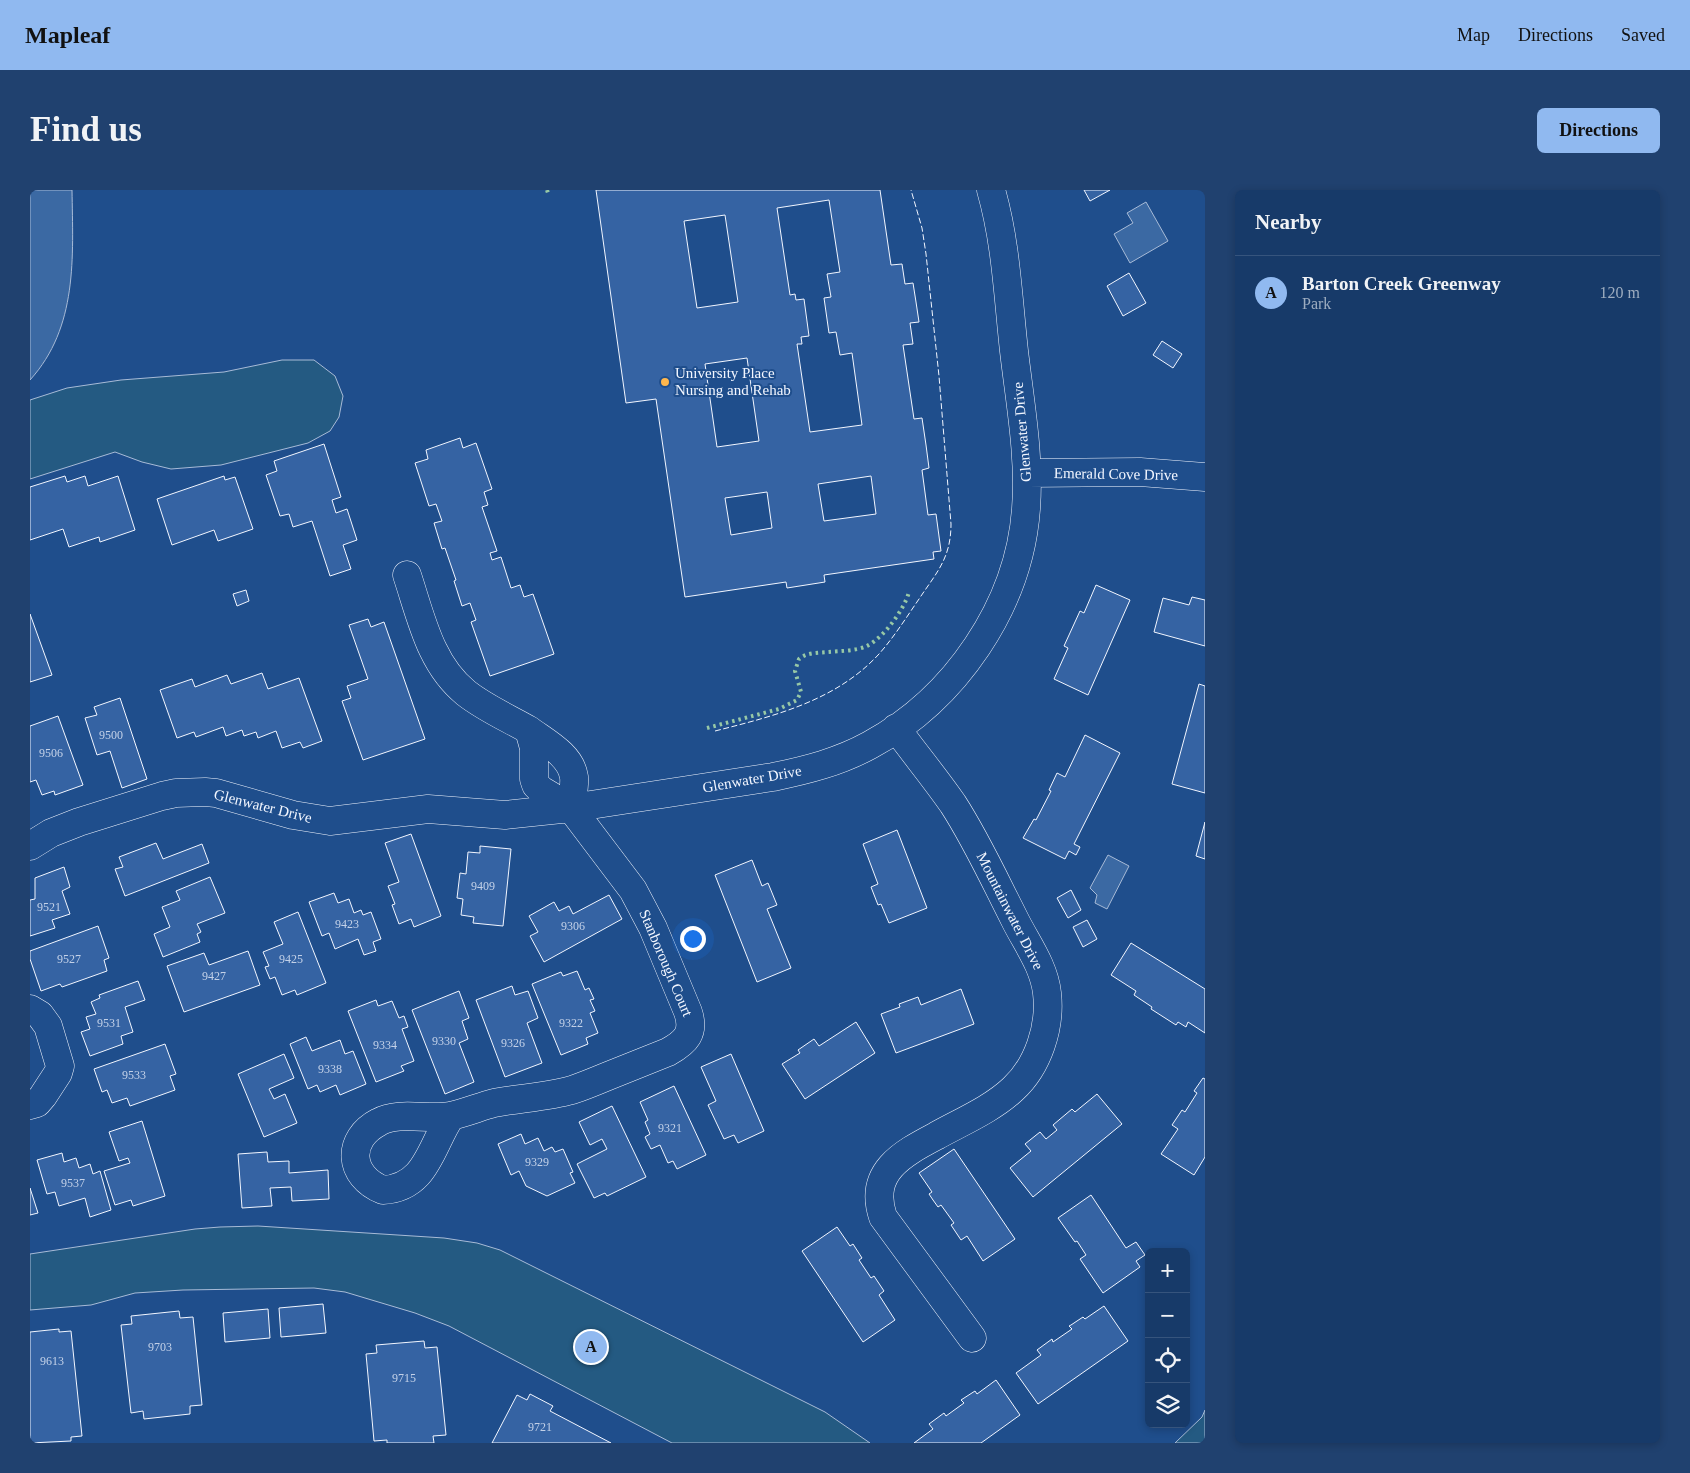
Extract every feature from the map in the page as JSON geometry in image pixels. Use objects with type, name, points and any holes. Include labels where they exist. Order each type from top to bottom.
[{"type":"street","name":"Glenwater Drive","points":[[30,846],[52,833],[79,822],[162,796],[184,793],[216,793],[293,815],[330,821],[428,809],[506,815],[571,808],[773,777],[818,767],[868,746],[896,728],[931,701],[957,673],[977,646],[996,612],[1013,573],[1019,553],[1026,510],[1028,473],[1002,239],[991,190]]},
{"type":"street","name":"Emerald Cove Drive","points":[[1028,473],[1140,472],[1205,476]]},
{"type":"street","points":[[407,575],[426,633],[434,652],[446,672],[467,694],[529,730],[562,754],[570,763],[574,778],[571,808],[540,790],[536,785],[534,779],[534,748],[529,730]]},
{"type":"street","name":"Mountainwater Drive","points":[[896,728],[953,804],[972,837],[1040,966],[1047,994],[1042,1042],[1032,1066],[1023,1080],[990,1106],[898,1158],[884,1176],[879,1190],[880,1209],[883,1217],[972,1338]]},
{"type":"street","name":"Stanborough Court","points":[[451,1116],[493,1104],[573,1090],[668,1052],[682,1044],[690,1032],[691,1026],[688,1012],[644,908],[571,808]]},
{"type":"street","points":[[30,1009],[40,1015],[48,1026],[60,1066],[58,1073],[43,1096],[37,1103],[30,1105]]},
{"type":"shaded area","points":[[30,190],[72,190],[73,240],[72,266],[65,314],[57,337],[46,359],[30,380]]},
{"type":"shaded area","points":[[1146,202],[1168,241],[1130,263],[1114,234],[1133,223],[1127,213]]},
{"type":"shaded area","points":[[282,360],[314,360],[335,376],[343,396],[339,417],[330,431],[308,443],[221,465],[171,469],[142,462],[115,452],[30,479],[30,400],[67,388],[121,380],[224,372]]},
{"type":"shaded area","points":[[1108,855],[1129,866],[1107,909],[1095,903],[1097,895],[1090,888]]},
{"type":"shaded area","points":[[258,1226],[444,1238],[477,1243],[500,1250],[825,1412],[870,1443],[672,1443],[449,1326],[415,1313],[345,1292],[314,1288],[183,1290],[135,1293],[91,1305],[30,1310],[30,1254],[195,1229]]},
{"type":"shaded area","points":[[1205,1410],[1205,1443],[1175,1443],[1202,1417]]},
{"type":"building","name":"University Place Nursing and Rehab","points":[[596,190],[880,190],[891,265],[902,264],[905,284],[913,283],[919,322],[910,323],[913,344],[903,345],[914,419],[922,418],[926,445],[929,468],[922,470],[928,515],[936,514],[941,551],[933,552],[934,559],[824,575],[825,582],[787,588],[786,582],[685,597],[656,399],[626,403]],"holes":[[[829,200],[840,272],[827,274],[831,297],[824,298],[829,333],[836,332],[840,355],[852,353],[862,425],[810,432],[797,344],[802,344],[801,337],[809,336],[804,299],[796,300],[795,294],[790,295],[777,208]],[[725,215],[738,302],[697,308],[684,221]],[[747,358],[759,441],[717,447],[705,364]],[[871,476],[876,514],[824,521],[818,484]],[[767,492],[772,528],[731,535],[725,498]]]},
{"type":"building","points":[[1084,190],[1110,190],[1090,201]]},
{"type":"building","points":[[1129,273],[1146,303],[1123,316],[1107,286]]},
{"type":"building","points":[[1162,341],[1182,354],[1173,368],[1153,355]]},
{"type":"building","points":[[460,438],[463,448],[476,443],[492,489],[484,492],[488,505],[482,507],[497,551],[490,553],[492,560],[501,557],[511,588],[520,585],[524,597],[533,594],[554,654],[490,676],[471,622],[476,620],[470,603],[462,606],[454,581],[456,580],[445,548],[442,549],[434,523],[442,521],[436,504],[429,506],[415,463],[428,459],[426,450]]},
{"type":"building","points":[[324,444],[341,497],[332,500],[336,513],[347,509],[357,540],[343,545],[351,569],[330,576],[312,521],[293,527],[289,514],[280,516],[266,475],[277,471],[274,461]]},
{"type":"building","points":[[65,476],[67,482],[85,476],[88,486],[118,476],[135,530],[100,542],[99,537],[69,547],[63,529],[30,540],[30,487]]},
{"type":"building","points":[[224,476],[225,480],[235,477],[253,529],[218,541],[214,530],[172,545],[157,499]]},
{"type":"building","points":[[1096,585],[1130,600],[1088,695],[1054,679],[1068,648],[1064,646],[1080,611],[1084,613]]},
{"type":"building","points":[[246,590],[249,601],[237,606],[233,594]]},
{"type":"building","points":[[1192,597],[1205,600],[1205,646],[1154,632],[1163,598],[1189,605]]},
{"type":"building","points":[[30,614],[52,675],[30,682]]},
{"type":"building","points":[[368,619],[371,627],[384,622],[425,739],[363,760],[342,701],[351,698],[347,686],[368,679],[349,625]]},
{"type":"building","points":[[262,673],[268,689],[299,678],[322,741],[303,748],[300,742],[282,748],[276,731],[258,738],[256,732],[244,736],[242,730],[226,736],[223,727],[196,737],[194,732],[177,738],[160,690],[192,679],[195,687],[227,675],[231,684]]},
{"type":"building","points":[[1199,684],[1205,686],[1205,793],[1172,784]]},
{"type":"building","points":[[120,698],[147,779],[122,788],[110,751],[97,755],[85,718],[97,715],[94,707]]},
{"type":"building","points":[[58,716],[83,785],[55,795],[54,791],[42,795],[36,780],[30,782],[30,726]]},
{"type":"building","points":[[1085,735],[1120,753],[1074,844],[1080,847],[1076,855],[1069,851],[1065,859],[1023,838],[1034,819],[1036,820],[1051,791],[1049,790],[1057,773],[1065,777]]},
{"type":"building","points":[[1205,822],[1205,859],[1196,856]]},
{"type":"building","points":[[897,830],[927,908],[889,923],[881,904],[878,905],[871,887],[878,884],[863,844]]},
{"type":"building","points":[[411,834],[441,916],[414,927],[411,919],[399,924],[392,905],[395,904],[388,886],[399,882],[385,843]]},
{"type":"building","points":[[156,843],[163,859],[202,844],[209,863],[125,896],[115,869],[123,867],[119,857]]},
{"type":"building","points":[[480,846],[511,849],[503,926],[473,923],[474,917],[461,915],[463,899],[457,898],[460,873],[466,874],[468,852],[480,853]]},
{"type":"building","points":[[752,860],[762,886],[768,883],[777,905],[767,909],[791,968],[757,982],[715,875]]},
{"type":"building","points":[[64,867],[70,887],[62,891],[70,914],[52,920],[55,928],[30,936],[30,900],[35,899],[35,878]]},
{"type":"building","points":[[210,877],[225,913],[197,924],[201,932],[197,934],[200,942],[163,957],[154,934],[170,927],[162,907],[180,900],[176,891]]},
{"type":"building","points":[[1071,890],[1081,910],[1068,918],[1057,898]]},
{"type":"building","points":[[334,893],[338,903],[349,899],[354,913],[361,910],[363,915],[371,912],[381,939],[373,942],[376,951],[364,955],[358,939],[335,949],[329,933],[322,936],[309,902]]},
{"type":"building","points":[[609,895],[622,919],[544,962],[530,936],[538,932],[529,916],[554,902],[559,911],[569,906],[573,914]]},
{"type":"building","points":[[298,912],[326,983],[297,995],[295,990],[282,995],[275,977],[270,979],[265,967],[269,966],[263,952],[283,944],[274,922]]},
{"type":"building","points":[[1087,920],[1097,939],[1083,947],[1073,927]]},
{"type":"building","points":[[98,926],[109,958],[104,960],[107,971],[62,987],[60,984],[41,991],[30,959],[30,951]]},
{"type":"building","points":[[1131,943],[1205,989],[1205,1033],[1188,1022],[1186,1027],[1178,1022],[1176,1025],[1151,1009],[1152,1007],[1134,995],[1136,991],[1111,975]]},
{"type":"building","points":[[248,951],[260,985],[184,1012],[167,966],[204,953],[209,965]]},
{"type":"building","points":[[577,971],[585,990],[589,988],[594,999],[590,1000],[595,1011],[590,1013],[598,1033],[586,1038],[588,1044],[561,1055],[532,984],[561,972],[563,976]]},
{"type":"building","points":[[138,981],[145,1000],[125,1007],[133,1032],[121,1036],[123,1044],[90,1056],[81,1032],[90,1029],[86,1017],[96,1014],[91,1002],[100,998],[99,995]]},
{"type":"building","points":[[512,986],[515,995],[528,991],[538,1018],[527,1023],[542,1063],[505,1077],[476,1000]]},
{"type":"building","points":[[961,989],[974,1024],[896,1053],[881,1014],[900,1007],[899,1004],[918,997],[921,1005]]},
{"type":"building","points":[[459,991],[469,1018],[462,1021],[468,1039],[459,1043],[474,1082],[445,1094],[412,1010]]},
{"type":"building","points":[[376,1000],[378,1006],[392,1001],[399,1018],[404,1016],[408,1027],[402,1029],[414,1061],[401,1066],[404,1071],[376,1082],[348,1011]]},
{"type":"building","points":[[856,1022],[875,1053],[805,1099],[782,1064],[800,1053],[798,1050],[814,1039],[819,1046]]},
{"type":"building","points":[[306,1037],[312,1051],[340,1040],[345,1054],[353,1051],[366,1084],[340,1095],[336,1085],[320,1092],[317,1085],[308,1089],[290,1044]]},
{"type":"building","points":[[165,1044],[176,1074],[170,1076],[175,1090],[130,1106],[127,1098],[112,1103],[107,1090],[102,1092],[94,1069]]},
{"type":"building","points":[[284,1054],[294,1078],[269,1089],[274,1099],[285,1094],[297,1123],[264,1137],[238,1074]]},
{"type":"building","points":[[731,1054],[764,1131],[738,1143],[734,1135],[724,1139],[708,1105],[716,1101],[701,1067]]},
{"type":"building","points":[[1203,1078],[1205,1079],[1205,1157],[1194,1175],[1161,1154],[1178,1129],[1172,1125],[1182,1110],[1185,1112],[1197,1093],[1194,1091]]},
{"type":"building","points":[[674,1086],[706,1155],[677,1169],[673,1161],[668,1163],[660,1145],[651,1149],[645,1137],[650,1134],[645,1122],[648,1120],[640,1102]]},
{"type":"building","points":[[1097,1094],[1122,1124],[1033,1197],[1010,1168],[1031,1151],[1025,1144],[1040,1132],[1046,1139],[1057,1130],[1053,1125],[1072,1109],[1075,1112]]},
{"type":"building","points":[[612,1106],[646,1177],[607,1196],[605,1193],[594,1198],[577,1164],[607,1149],[602,1139],[590,1145],[579,1122]]},
{"type":"building","points":[[142,1121],[165,1196],[133,1206],[131,1200],[115,1205],[104,1171],[130,1163],[128,1158],[119,1161],[109,1132]]},
{"type":"building","points":[[521,1134],[525,1144],[538,1138],[544,1151],[552,1147],[555,1152],[563,1149],[573,1172],[570,1173],[575,1183],[547,1196],[526,1186],[519,1171],[511,1175],[498,1144]]},
{"type":"building","points":[[954,1149],[1015,1239],[983,1261],[967,1236],[961,1240],[951,1225],[954,1223],[941,1205],[938,1207],[933,1200],[929,1194],[932,1192],[919,1173]]},
{"type":"building","points":[[267,1152],[268,1162],[289,1161],[289,1173],[328,1170],[329,1199],[292,1201],[291,1187],[270,1188],[272,1206],[242,1208],[238,1154]]},
{"type":"building","points":[[62,1153],[64,1162],[76,1158],[79,1168],[90,1164],[93,1174],[100,1171],[111,1210],[90,1217],[85,1198],[59,1206],[55,1192],[47,1194],[37,1160]]},
{"type":"building","points":[[30,1188],[38,1213],[30,1215]]},
{"type":"building","points":[[1091,1195],[1126,1248],[1136,1242],[1145,1255],[1136,1261],[1140,1267],[1103,1293],[1080,1259],[1086,1255],[1058,1218]]},
{"type":"building","points":[[837,1227],[850,1246],[853,1244],[862,1258],[859,1260],[871,1278],[874,1276],[884,1291],[879,1295],[895,1320],[863,1342],[802,1251]]},
{"type":"building","points":[[323,1304],[326,1333],[281,1337],[279,1308]]},
{"type":"building","points":[[1104,1306],[1128,1341],[1038,1404],[1016,1373],[1041,1355],[1037,1350],[1052,1339],[1053,1342],[1072,1329],[1069,1326],[1083,1317],[1085,1319]]},
{"type":"building","points":[[268,1309],[270,1338],[225,1342],[223,1313]]},
{"type":"building","points":[[179,1311],[180,1318],[193,1317],[202,1405],[190,1406],[190,1414],[144,1419],[143,1411],[131,1413],[121,1325],[132,1324],[131,1316]]},
{"type":"building","points":[[59,1329],[59,1332],[71,1331],[82,1436],[71,1437],[71,1441],[30,1443],[30,1332]]},
{"type":"building","points":[[424,1341],[425,1348],[437,1347],[446,1435],[433,1436],[434,1443],[387,1443],[387,1440],[374,1441],[366,1354],[377,1353],[376,1345]]},
{"type":"building","points":[[996,1380],[1020,1415],[981,1443],[914,1443],[933,1429],[929,1424],[944,1413],[946,1416],[964,1403],[961,1400],[975,1391],[977,1394]]},
{"type":"building","points":[[530,1394],[553,1406],[550,1411],[611,1443],[492,1443],[517,1395],[527,1400]]},
{"type":"hedge","points":[[707,728],[779,709],[797,700],[801,692],[795,671],[799,659],[813,653],[853,650],[867,646],[893,622],[903,607],[909,592]]},
{"type":"fence","points":[[715,731],[803,704],[844,684],[879,654],[895,634],[946,556],[951,524],[939,376],[926,254],[922,228],[911,190]]},
{"type":"place","name":"University Place Nursing and Rehab","points":[[665,382]]},
{"type":"place","name":"Barton Creek Greenway","points":[[591,1347]]}]
